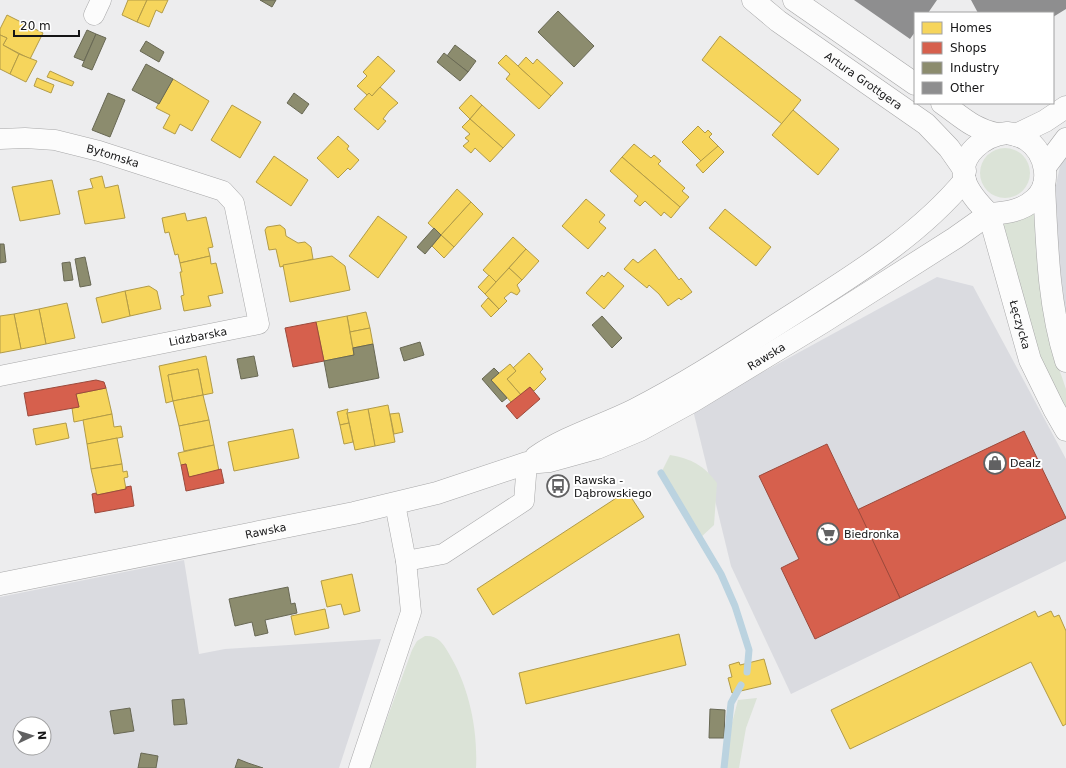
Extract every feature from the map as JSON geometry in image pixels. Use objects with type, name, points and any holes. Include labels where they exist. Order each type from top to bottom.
[{"type":"street","name":"Artura Grottgera","points":[[753,0],[778,21],[926,124],[949,148],[965,175]]},
{"type":"street","points":[[794,0],[914,83]]},
{"type":"street","points":[[943,104],[971,126],[983,131],[1006,134],[1026,139],[1035,146],[1041,156],[1044,176],[1047,247],[1053,301],[1066,361]]},
{"type":"street","points":[[1066,107],[1045,121],[1006,134],[985,139],[975,147],[968,158],[965,175],[978,202],[989,214],[1005,213],[1026,206],[1036,198],[1044,176],[1066,139]]},
{"type":"street","name":"Bytomska","points":[[0,139],[55,140],[99,151],[223,191]]},
{"type":"street","name":"Rawska","points":[[527,463],[546,450],[658,397],[735,352],[840,284],[921,225],[945,203],[965,175]]},
{"type":"street","name":"Lidzbarska","points":[[0,376],[259,324],[234,203],[223,191]]},
{"type":"street","name":"Rawska","points":[[0,584],[395,504],[436,493],[527,463],[550,461],[597,448],[640,430],[812,329],[955,238],[989,214]]},
{"type":"street","name":"Łęczycka","points":[[989,214],[1030,360],[1066,430]]},
{"type":"street","points":[[406,561],[443,554],[524,500],[527,463]]},
{"type":"street","points":[[359,768],[411,612],[406,561],[395,504]]},
{"type":"shaded area","points":[[1005,148],[1019,152],[1026,159],[1030,173],[1026,187],[1019,194],[1005,198],[991,194],[984,187],[980,173],[984,159],[991,152]]},
{"type":"shaded area","points":[[1066,152],[1066,341],[1063,327],[1055,190],[1060,166]]},
{"type":"shaded area","points":[[1035,211],[1057,363],[1066,389],[1066,416],[1043,373],[1000,222]]},
{"type":"shaded area","points":[[937,277],[973,286],[1066,459],[1066,561],[791,694],[731,566],[693,410]]},
{"type":"shaded area","points":[[670,455],[691,461],[702,467],[717,483],[714,525],[700,538],[661,473]]},
{"type":"shaded area","points":[[184,560],[199,654],[225,649],[381,639],[339,768],[0,768],[0,597]]},
{"type":"shaded area","points":[[425,636],[436,638],[442,643],[462,679],[474,723],[476,768],[369,768],[412,650],[417,641]]},
{"type":"shaded area","points":[[757,698],[746,728],[739,768],[724,768],[727,742],[738,700]]},
{"type":"building: Homes","points":[[128,0],[147,0],[137,22],[122,15]]},
{"type":"building: Homes","points":[[147,0],[168,0],[162,13],[156,10],[149,27],[137,22]]},
{"type":"building: Homes","points":[[7,15],[43,33],[30,59],[3,45],[7,38],[0,35],[0,29]]},
{"type":"building: Homes","points":[[0,35],[7,38],[3,45],[19,54],[10,74],[0,69]]},
{"type":"building: Homes","points":[[720,36],[801,100],[782,124],[702,60]]},
{"type":"building: Homes","points":[[19,54],[37,61],[26,82],[10,74]]},
{"type":"building: Homes","points":[[506,55],[551,96],[539,109],[506,79],[510,74],[498,63]]},
{"type":"building: Homes","points":[[378,56],[395,71],[372,96],[369,93],[367,95],[357,86],[367,76],[363,72]]},
{"type":"building: Homes","points":[[526,57],[533,64],[537,59],[563,83],[551,96],[518,66]]},
{"type":"building: Homes","points":[[50,71],[74,82],[72,86],[47,77]]},
{"type":"building: Homes","points":[[37,78],[54,85],[51,93],[34,86]]},
{"type":"building: Homes","points":[[173,79],[209,101],[192,131],[180,124],[175,134],[163,128],[170,115],[156,108]]},
{"type":"building: Homes","points":[[380,87],[398,103],[383,119],[386,121],[378,130],[354,109],[369,93],[372,96]]},
{"type":"building: Homes","points":[[471,95],[482,105],[470,119],[459,108]]},
{"type":"building: Homes","points":[[232,105],[261,122],[240,158],[211,140]]},
{"type":"building: Homes","points":[[482,105],[515,135],[503,148],[470,119]]},
{"type":"building: Homes","points":[[793,110],[839,149],[818,175],[772,135]]},
{"type":"building: Homes","points":[[470,119],[503,148],[490,162],[475,148],[471,153],[463,146],[469,141],[465,138],[470,134],[462,127]]},
{"type":"building: Homes","points":[[698,126],[705,133],[708,130],[712,134],[709,137],[718,146],[702,162],[682,142]]},
{"type":"building: Homes","points":[[338,136],[349,146],[347,149],[359,160],[350,170],[348,168],[338,178],[317,158]]},
{"type":"building: Homes","points":[[634,144],[651,158],[654,155],[661,161],[658,164],[685,188],[682,191],[689,197],[680,207],[622,157]]},
{"type":"building: Homes","points":[[718,146],[724,152],[703,173],[696,165]]},
{"type":"building: Homes","points":[[274,156],[308,180],[291,206],[256,182]]},
{"type":"building: Homes","points":[[622,157],[680,207],[671,218],[664,212],[661,216],[645,201],[640,206],[634,201],[638,196],[610,171]]},
{"type":"building: Homes","points":[[102,176],[105,188],[118,185],[125,218],[85,224],[78,191],[93,188],[90,179]]},
{"type":"building: Homes","points":[[52,180],[60,214],[20,221],[12,187]]},
{"type":"building: Homes","points":[[457,189],[471,202],[441,235],[428,223]]},
{"type":"building: Homes","points":[[586,199],[605,215],[599,222],[606,228],[588,249],[562,226]]},
{"type":"building: Homes","points":[[471,202],[483,214],[454,247],[441,235]]},
{"type":"building: Homes","points":[[725,209],[771,247],[756,266],[709,228]]},
{"type":"building: Homes","points":[[185,213],[187,221],[206,217],[213,247],[208,248],[210,256],[180,263],[178,254],[175,255],[169,232],[165,233],[162,218]]},
{"type":"building: Homes","points":[[378,216],[407,237],[378,278],[349,256]]},
{"type":"building: Homes","points":[[280,225],[285,229],[286,236],[298,243],[305,242],[311,247],[313,259],[280,267],[276,249],[269,250],[265,230],[267,227]]},
{"type":"building: Homes","points":[[441,235],[454,247],[444,258],[432,246]]},
{"type":"building: Homes","points":[[513,237],[526,249],[496,282],[483,270]]},
{"type":"building: Homes","points":[[526,249],[539,261],[522,280],[509,268]]},
{"type":"building: Homes","points":[[655,249],[679,280],[681,278],[692,292],[681,300],[679,298],[668,306],[659,294],[649,285],[647,288],[624,269],[633,259],[638,263]]},
{"type":"building: Homes","points":[[210,256],[211,264],[216,263],[223,293],[208,296],[211,306],[184,311],[181,296],[184,295],[180,263]]},
{"type":"building: Homes","points":[[332,256],[345,266],[350,290],[290,302],[283,265]]},
{"type":"building: Homes","points":[[509,268],[522,280],[517,285],[520,291],[517,295],[511,292],[504,298],[507,301],[499,309],[485,294]]},
{"type":"building: Homes","points":[[608,272],[624,286],[604,309],[586,293],[602,275],[604,277]]},
{"type":"building: Homes","points":[[489,275],[496,282],[485,294],[478,287]]},
{"type":"building: Homes","points":[[149,286],[157,291],[161,309],[130,316],[125,291]]},
{"type":"building: Homes","points":[[125,291],[130,316],[102,323],[96,298]]},
{"type":"building: Homes","points":[[488,298],[499,309],[491,317],[481,306]]},
{"type":"building: Homes","points":[[67,303],[75,338],[46,344],[39,309]]},
{"type":"building: Homes","points":[[39,309],[46,344],[21,349],[14,314]]},
{"type":"building: Homes","points":[[366,312],[370,328],[350,332],[347,316]]},
{"type":"building: Homes","points":[[14,314],[21,349],[0,353],[0,316]]},
{"type":"building: Homes","points":[[347,316],[354,355],[324,361],[316,322]]},
{"type":"building: Homes","points":[[370,328],[373,344],[353,348],[350,332]]},
{"type":"building: Homes","points":[[529,353],[543,369],[540,372],[546,379],[534,391],[530,387],[521,395],[507,379],[516,371],[513,368]]},
{"type":"building: Homes","points":[[206,356],[213,393],[203,395],[198,369],[168,375],[173,401],[166,403],[159,366]]},
{"type":"building: Homes","points":[[510,364],[516,371],[507,379],[521,395],[512,403],[491,380]]},
{"type":"building: Homes","points":[[198,369],[203,395],[173,401],[168,375]]},
{"type":"building: Homes","points":[[106,388],[112,414],[74,422],[72,408],[79,407],[76,394]]},
{"type":"building: Homes","points":[[203,395],[209,420],[179,426],[173,401]]},
{"type":"building: Homes","points":[[388,405],[395,442],[375,446],[368,409]]},
{"type":"building: Homes","points":[[348,409],[347,413],[349,423],[340,425],[337,412]]},
{"type":"building: Homes","points":[[368,409],[375,446],[355,450],[347,413]]},
{"type":"building: Homes","points":[[399,413],[403,432],[394,434],[390,414]]},
{"type":"building: Homes","points":[[112,414],[114,427],[121,426],[123,437],[87,444],[83,420]]},
{"type":"building: Homes","points":[[209,420],[214,445],[184,451],[179,426]]},
{"type":"building: Homes","points":[[66,423],[69,438],[36,445],[33,429]]},
{"type":"building: Homes","points":[[349,423],[353,442],[344,444],[340,425]]},
{"type":"building: Homes","points":[[293,429],[299,458],[234,471],[228,442]]},
{"type":"building: Homes","points":[[117,438],[122,464],[91,469],[87,444]]},
{"type":"building: Homes","points":[[214,445],[219,471],[189,477],[186,464],[181,465],[178,453]]},
{"type":"building: Homes","points":[[122,464],[123,472],[127,471],[128,477],[124,478],[126,489],[97,495],[91,469]]},
{"type":"building: Homes","points":[[567,480],[569,485],[552,491],[550,487]]},
{"type":"building: Homes","points":[[627,491],[644,517],[493,615],[477,589]]},
{"type":"building: Homes","points":[[352,574],[360,611],[344,615],[341,604],[327,607],[321,581]]},
{"type":"building: Homes","points":[[325,609],[329,628],[295,635],[291,616]]},
{"type":"building: Homes","points":[[1035,611],[1038,617],[1051,611],[1054,617],[1059,615],[1066,631],[1066,724],[1063,726],[1031,662],[850,749],[831,710]]},
{"type":"building: Homes","points":[[679,634],[686,665],[526,704],[519,673]]},
{"type":"building: Homes","points":[[764,659],[771,684],[732,693],[728,678],[732,677],[729,665],[739,662],[740,665]]},
{"type":"building: Shops","points":[[316,322],[324,361],[293,367],[285,328]]},
{"type":"building: Shops","points":[[96,380],[104,382],[106,388],[76,394],[79,407],[28,416],[24,393]]},
{"type":"building: Shops","points":[[530,387],[540,399],[517,419],[506,406]]},
{"type":"building: Shops","points":[[1024,431],[1066,518],[900,598],[857,510]]},
{"type":"building: Shops","name":"Biedronka","points":[[827,444],[900,598],[815,639],[781,568],[799,559],[759,476]]},
{"type":"building: Shops","points":[[186,464],[189,477],[221,469],[224,483],[186,491],[181,465]]},
{"type":"building: Shops","points":[[131,486],[134,506],[95,513],[92,494],[96,493],[97,495],[126,489],[126,487]]},
{"type":"building: Industry","points":[[260,0],[276,0],[272,7]]},
{"type":"building: Industry","points":[[558,11],[594,46],[574,67],[538,32]]},
{"type":"building: Industry","points":[[87,30],[96,34],[84,61],[74,57]]},
{"type":"building: Industry","points":[[96,34],[106,38],[92,70],[82,66]]},
{"type":"building: Industry","points":[[146,41],[164,52],[159,62],[140,51]]},
{"type":"building: Industry","points":[[455,45],[476,61],[468,72],[447,56]]},
{"type":"building: Industry","points":[[444,53],[468,72],[460,81],[437,62]]},
{"type":"building: Industry","points":[[146,64],[173,79],[159,104],[132,90]]},
{"type":"building: Industry","points":[[108,93],[125,100],[110,137],[92,130]]},
{"type":"building: Industry","points":[[294,93],[309,104],[302,114],[287,103]]},
{"type":"building: Industry","points":[[434,228],[441,235],[425,254],[417,247]]},
{"type":"building: Industry","points":[[0,244],[4,244],[6,262],[0,263]]},
{"type":"building: Industry","points":[[85,257],[91,285],[80,287],[75,259]]},
{"type":"building: Industry","points":[[70,262],[73,280],[64,281],[62,263]]},
{"type":"building: Industry","points":[[602,316],[622,338],[612,348],[592,325]]},
{"type":"building: Industry","points":[[420,342],[424,355],[404,361],[400,348]]},
{"type":"building: Industry","points":[[373,344],[379,378],[329,388],[324,361],[354,355],[353,348]]},
{"type":"building: Industry","points":[[254,356],[258,376],[241,379],[237,359]]},
{"type":"building: Industry","points":[[494,368],[499,373],[491,380],[507,398],[502,402],[482,379]]},
{"type":"building: Industry","points":[[288,587],[291,604],[295,603],[297,613],[265,620],[268,633],[255,636],[252,622],[235,626],[229,599]]},
{"type":"building: Industry","points":[[184,699],[187,724],[174,725],[172,700]]},
{"type":"building: Industry","points":[[130,708],[134,731],[114,734],[110,711]]},
{"type":"building: Industry","points":[[710,709],[725,710],[724,738],[709,738]]},
{"type":"building: Industry","points":[[141,753],[158,756],[156,768],[138,768]]},
{"type":"building: Industry","points":[[238,759],[248,763],[263,768],[235,768]]},
{"type":"building: Other","points":[[854,0],[937,0],[929,12],[914,12],[914,33],[910,39]]},
{"type":"building: Other","points":[[971,0],[1066,0],[1066,9],[1054,16],[1054,12],[977,12]]},
{"type":"waterway","points":[[661,473],[721,574],[735,606],[749,650],[747,672]]},
{"type":"waterway","points":[[724,768],[731,703],[741,685]]},
{"type":"place","name":"Dealz","points":[[995,463]]},
{"type":"place","name":"Rawska - Dąbrowskiego","points":[[558,486]]},
{"type":"place","name":"Biedronka","points":[[828,534]]}]
